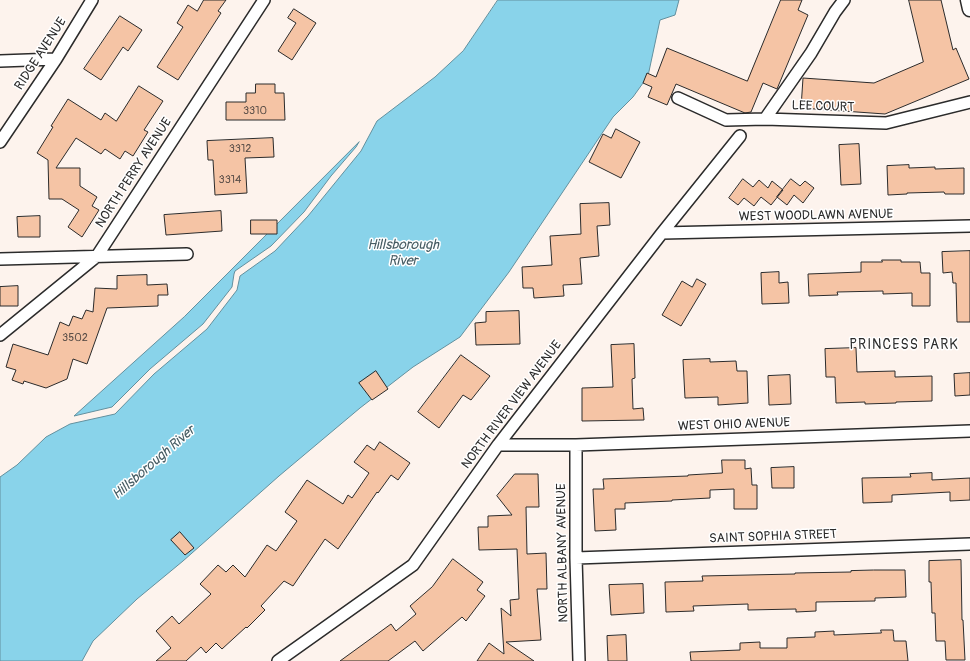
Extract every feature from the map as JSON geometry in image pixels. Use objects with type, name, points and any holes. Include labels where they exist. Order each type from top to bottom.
[{"type":"street","name":"RIDGE AVENUE","points":[[0,142],[56,59],[92,0]]},
{"type":"street","name":"NORTH PERRY AVENUE","points":[[0,335],[97,256],[264,0]]},
{"type":"street","points":[[765,119],[811,53],[835,12],[844,0]]},
{"type":"street","points":[[968,0],[970,9]]},
{"type":"street","points":[[0,61],[56,59]]},
{"type":"street","name":"LEE COURT","points":[[678,98],[726,120],[765,119],[886,123],[970,102]]},
{"type":"street","name":"NORTH RIVER VIEW AVENUE","points":[[278,661],[413,565],[498,445],[662,233],[740,136]]},
{"type":"street","name":"WEST WOODLAWN AVENUE","points":[[662,233],[970,226]]},
{"type":"street","points":[[0,259],[187,254]]},
{"type":"street","name":"WEST OHIO AVENUE","points":[[498,445],[576,445],[970,431]]},
{"type":"street","name":"NORTH ALBANY AVENUE","points":[[576,445],[576,558],[579,661]]},
{"type":"street","name":"SAINT SOPHIA STREET","points":[[576,558],[970,544]]},
{"type":"water","name":"Hillsborough River","points":[[498,0],[679,0],[675,15],[660,20],[648,76],[633,97],[613,117],[509,272],[460,337],[413,367],[360,408],[279,476],[183,561],[137,599],[93,641],[82,661],[0,661],[0,477],[17,465],[46,437],[70,424],[115,414],[154,374],[207,329],[237,290],[240,276],[275,251],[308,216],[361,151],[377,121],[435,77],[463,51]]},
{"type":"water","points":[[359,142],[304,212],[271,246],[235,271],[232,287],[203,324],[150,369],[112,407],[74,416],[184,317]]},
{"type":"building","points":[[204,0],[226,0],[218,11],[221,13],[178,80],[157,67],[183,27],[177,23],[188,5],[197,11]]},
{"type":"building","points":[[781,0],[802,0],[798,10],[808,15],[777,89],[763,83],[751,112],[745,113],[676,84],[667,105],[648,97],[652,87],[643,83],[647,73],[656,77],[667,48],[747,81]]},
{"type":"building","points":[[909,0],[941,0],[953,50],[956,48],[969,79],[885,114],[801,108],[803,78],[874,83],[923,62]]},
{"type":"building","points":[[294,9],[316,23],[292,60],[278,51],[296,23],[288,18]]},
{"type":"building","points":[[120,16],[142,30],[128,51],[123,47],[101,80],[84,69]]},
{"type":"building","points":[[256,84],[275,84],[275,93],[284,93],[285,120],[226,120],[226,102],[246,102],[246,93],[255,93]]},
{"type":"building","points":[[139,86],[163,101],[144,130],[148,132],[133,156],[125,151],[120,159],[105,149],[101,154],[76,138],[56,168],[80,168],[80,186],[97,197],[92,206],[99,210],[82,237],[68,227],[79,210],[62,199],[49,199],[48,160],[37,153],[53,127],[51,126],[68,99],[101,120],[105,113],[116,121]]},
{"type":"building","points":[[616,129],[640,142],[621,178],[589,162],[603,134],[611,138]]},
{"type":"building","points":[[273,138],[274,157],[245,158],[247,193],[215,195],[213,160],[208,160],[207,141]]},
{"type":"building","points":[[859,144],[861,184],[841,185],[839,145]]},
{"type":"building","points":[[909,165],[909,168],[964,168],[964,194],[945,194],[944,192],[888,195],[887,166]]},
{"type":"building","points":[[743,179],[753,187],[759,180],[768,188],[772,181],[783,190],[771,205],[761,197],[754,206],[744,198],[738,205],[729,198]]},
{"type":"building","points":[[791,179],[800,186],[805,181],[814,188],[803,203],[794,195],[787,205],[777,197]]},
{"type":"building","points":[[609,203],[610,225],[597,226],[599,256],[580,258],[582,284],[563,285],[564,296],[534,298],[533,288],[523,288],[522,267],[552,265],[550,236],[581,234],[580,204]]},
{"type":"building","points":[[221,211],[222,231],[166,235],[164,215]]},
{"type":"building","points":[[40,216],[40,237],[18,237],[17,217]]},
{"type":"building","points":[[251,220],[277,220],[277,234],[251,234]]},
{"type":"building","points":[[970,251],[970,322],[957,322],[956,283],[953,283],[952,272],[943,273],[942,252]]},
{"type":"building","points":[[882,260],[920,262],[921,273],[930,273],[930,306],[912,306],[912,293],[883,294],[883,291],[837,292],[838,295],[809,296],[808,274],[861,272],[861,262],[882,262]]},
{"type":"building","points":[[779,272],[779,283],[788,282],[789,303],[762,304],[761,273]]},
{"type":"building","points":[[147,275],[147,285],[167,284],[168,295],[158,295],[158,306],[107,308],[87,364],[73,359],[67,379],[46,388],[24,381],[23,384],[12,380],[16,370],[6,367],[13,344],[48,355],[60,322],[69,326],[73,316],[82,319],[86,310],[93,312],[95,288],[117,289],[117,276]]},
{"type":"building","points":[[697,279],[706,284],[681,326],[662,315],[682,281],[692,287]]},
{"type":"building","points":[[18,286],[18,306],[0,306],[0,287]]},
{"type":"building","points":[[519,311],[520,344],[476,345],[475,323],[486,322],[486,312]]},
{"type":"building","points":[[634,344],[635,378],[632,379],[633,409],[643,408],[644,420],[582,421],[582,388],[613,387],[611,345]]},
{"type":"building","points":[[856,348],[857,372],[895,371],[895,377],[932,376],[932,401],[865,404],[865,402],[836,403],[835,377],[826,377],[825,349]]},
{"type":"building","points":[[461,355],[490,376],[471,400],[463,395],[439,428],[418,412]]},
{"type":"building","points":[[710,359],[710,362],[736,361],[737,371],[747,371],[748,403],[718,405],[718,397],[685,398],[683,360]]},
{"type":"building","points":[[376,371],[388,389],[372,400],[359,383]]},
{"type":"building","points":[[970,373],[970,395],[955,396],[954,374]]},
{"type":"building","points":[[790,375],[791,404],[769,405],[768,376]]},
{"type":"building","points":[[380,442],[410,463],[398,480],[391,475],[378,493],[377,492],[338,549],[325,539],[293,586],[284,581],[261,606],[265,610],[247,628],[246,627],[222,649],[216,643],[206,653],[201,647],[186,661],[156,661],[171,648],[156,631],[172,616],[179,624],[211,594],[200,584],[218,565],[226,572],[233,565],[245,577],[267,545],[276,551],[297,521],[285,512],[307,480],[343,504],[348,495],[352,498],[369,473],[354,462],[367,445],[374,450]]},
{"type":"building","points":[[722,460],[745,460],[745,469],[751,468],[752,485],[757,485],[757,509],[734,509],[734,489],[710,490],[710,498],[625,503],[625,509],[615,509],[616,530],[595,531],[593,489],[604,489],[603,479],[688,476],[722,473]]},
{"type":"building","points":[[794,467],[794,488],[772,488],[771,468]]},
{"type":"building","points":[[932,473],[932,480],[970,478],[970,500],[950,501],[950,492],[892,495],[892,502],[863,503],[862,478],[911,477],[910,474]]},
{"type":"building","points":[[515,474],[538,474],[539,507],[526,507],[527,554],[546,553],[547,589],[537,589],[541,640],[506,642],[534,661],[477,661],[489,643],[504,654],[501,608],[511,616],[510,600],[519,599],[517,549],[479,550],[478,527],[488,527],[488,516],[512,515],[497,496]]},
{"type":"building","points":[[180,532],[194,548],[185,555],[171,540]]},
{"type":"building","points":[[453,559],[483,582],[477,590],[485,596],[466,621],[462,617],[423,651],[415,641],[388,661],[340,661],[391,624],[396,631],[416,614],[410,606],[432,587]]},
{"type":"building","points":[[961,560],[962,620],[965,660],[946,660],[945,641],[936,641],[935,613],[932,613],[931,582],[929,582],[929,561]]},
{"type":"building","points":[[905,570],[906,597],[875,598],[875,601],[816,602],[816,611],[796,612],[796,609],[748,610],[748,604],[693,606],[694,611],[666,612],[665,582],[703,581],[702,576],[795,574]]},
{"type":"building","points":[[643,584],[644,613],[611,615],[609,585]]},
{"type":"building","points":[[881,630],[893,630],[894,641],[906,641],[908,661],[691,661],[690,652],[740,650],[740,643],[760,642],[760,648],[787,648],[787,638],[815,637],[815,632],[834,631],[834,635],[881,633]]},
{"type":"building","points":[[626,635],[627,661],[608,661],[607,636]]},
{"type":"district","name":"PRINCESS PARK","points":[[904,345]]}]
